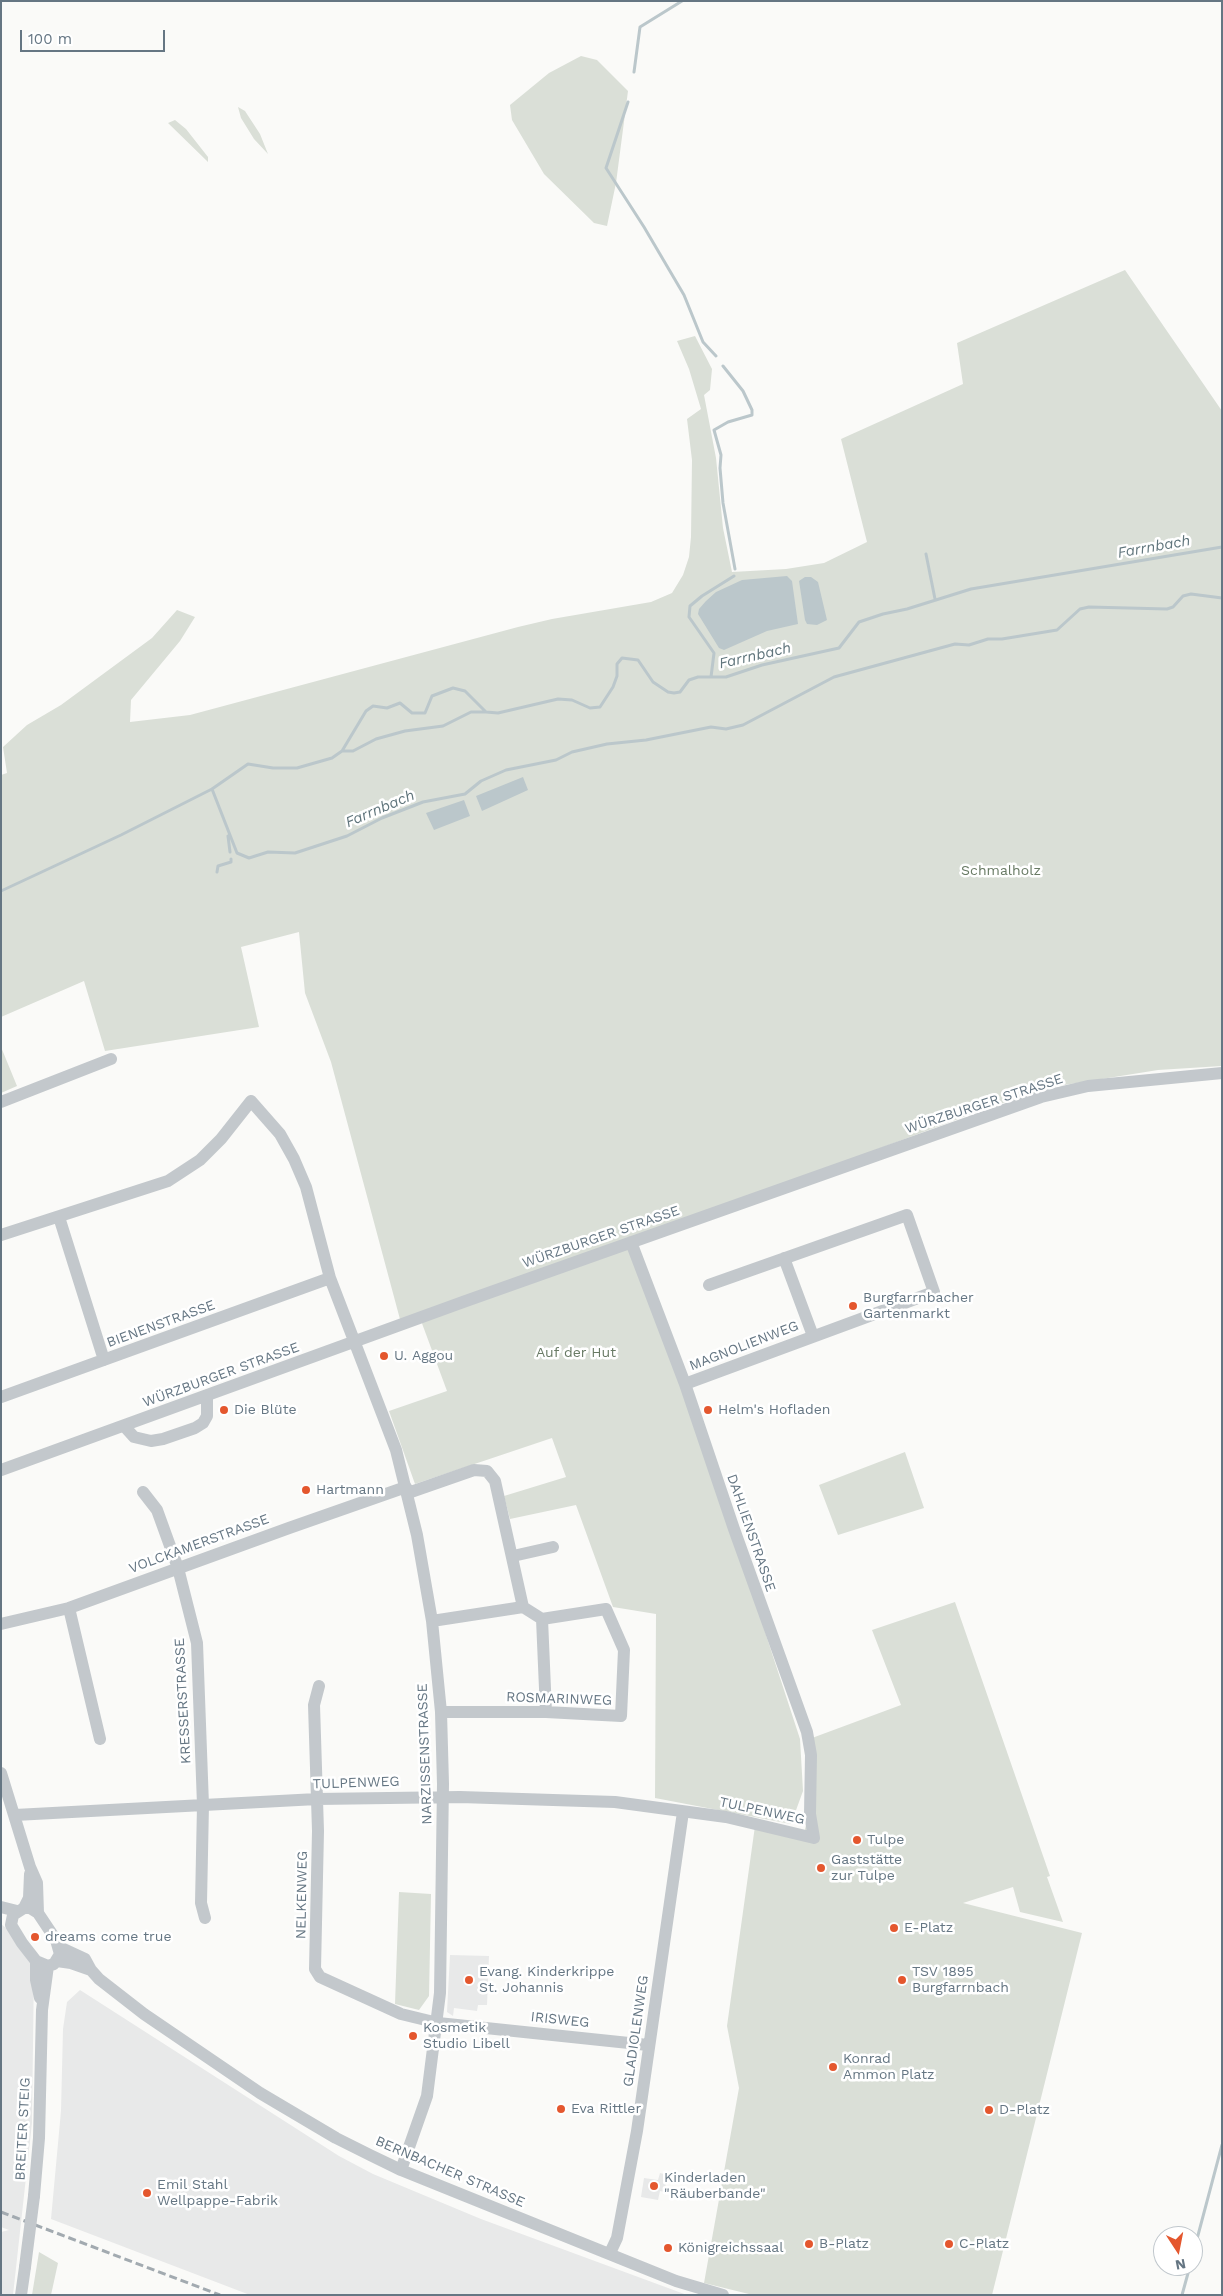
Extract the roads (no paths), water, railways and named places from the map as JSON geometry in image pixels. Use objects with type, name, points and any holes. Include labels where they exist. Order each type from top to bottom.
[{"type":"street","points":[[1,1102],[111,1059]]},
{"type":"street","name":"WÜRZBURGER STRASSE","points":[[1,1470],[125,1427],[207,1395],[631,1242],[1041,1097],[1088,1086],[1222,1073]]},
{"type":"street","name":"NARZISSENSTRASSE","points":[[59,1217],[158,1186],[178,1176],[200,1160],[221,1139],[251,1101],[280,1134],[294,1159],[306,1187],[330,1278],[396,1450],[422,1558],[432,1621],[440,1712],[442,1797],[442,1903],[438,2023],[427,2096],[401,2170]]},
{"type":"street","name":"MAGNOLIENWEG","points":[[685,1384],[934,1292],[906,1215],[710,1285]]},
{"type":"street","points":[[1,1235],[59,1217],[104,1360]]},
{"type":"street","name":"DAHLIENSTRASSE","points":[[631,1242],[685,1384],[734,1529],[807,1732],[811,1755],[810,1814],[814,1838]]},
{"type":"street","name":"MAGNOLIENWEG","points":[[784,1258],[813,1336]]},
{"type":"street","name":"BIENENSTRASSE","points":[[1,1397],[330,1278]]},
{"type":"street","points":[[125,1427],[134,1437],[151,1441],[195,1428],[203,1423],[207,1416],[207,1395]]},
{"type":"street","name":"VOLCKAMERSTRASSE","points":[[1,1624],[69,1608],[178,1568],[407,1490],[474,1470],[486,1471],[495,1481],[524,1607]]},
{"type":"street","name":"KRESSERSTRASSE","points":[[143,1492],[157,1510],[178,1568],[197,1643],[204,1805],[201,1903],[205,1918]]},
{"type":"street","points":[[513,1556],[553,1547]]},
{"type":"street","points":[[432,1621],[524,1607],[542,1619],[546,1712]]},
{"type":"street","points":[[69,1608],[100,1739]]},
{"type":"street","name":"ROSMARINWEG","points":[[440,1712],[546,1712],[621,1716],[624,1650],[606,1609],[542,1619]]},
{"type":"street","name":"NELKENWEG","points":[[319,1686],[314,1705],[317,1799],[315,1969],[320,1977],[361,1998],[401,2014],[438,2023]]},
{"type":"street","points":[[1,1773],[30,1867],[38,1883],[38,1913]]},
{"type":"street","name":"TULPENWEG","points":[[15,1816],[317,1799],[442,1797],[591,1801],[726,1817],[814,1838]]},
{"type":"street","name":"GLADIOLENWEG","points":[[610,2253],[616,2238],[632,2158],[683,1812]]},
{"type":"street","points":[[30,1867],[29,1898],[6,1922],[22,1943],[47,1963]]},
{"type":"street","points":[[1,1907],[30,1908],[38,1913],[59,1946],[85,1959],[91,1970]]},
{"type":"street","name":"BREITER STEIG","points":[[22,2295],[39,2138],[42,2010],[47,1963],[60,1954],[59,1946]]},
{"type":"street","name":"BERNBACHER STRASSE","points":[[47,1963],[71,1963],[91,1970],[99,1979],[144,2014],[260,2092],[338,2139],[401,2170],[676,2281],[724,2295]]},
{"type":"street","name":"IRISWEG","points":[[438,2023],[648,2046]]},
{"type":"waterway","points":[[634,72],[640,27],[682,1]]},
{"type":"waterway","points":[[628,102],[606,168],[644,227],[684,295],[703,342],[716,356]]},
{"type":"waterway","points":[[723,366],[743,391],[752,410],[752,415],[728,422],[714,430],[721,455],[720,468],[723,503],[735,569]]},
{"type":"waterway","name":"Farrnbach","points":[[1,891],[121,835],[212,789],[248,764],[273,768],[297,768],[332,758],[342,751],[366,711],[373,706],[387,708],[400,703],[412,713],[425,713],[432,696],[453,688],[465,691],[486,712],[498,713],[558,699],[572,700],[590,708],[600,707],[613,687],[617,676],[617,664],[622,658],[638,660],[653,682],[668,692],[680,692],[689,680],[698,677],[726,677],[762,665],[839,648],[859,622],[971,589],[1222,547]]},
{"type":"waterway","points":[[926,554],[935,599]]},
{"type":"waterway","points":[[711,677],[714,653],[689,617],[690,606],[702,596],[734,576]]},
{"type":"waterway","name":"Farrnbach","points":[[212,789],[237,853],[249,858],[268,852],[295,853],[347,836],[382,818],[423,802],[465,794],[481,781],[506,770],[556,760],[572,752],[607,744],[646,740],[711,727],[726,729],[743,725],[834,677],[955,644],[969,645],[988,639],[1002,639],[1057,630],[1080,609],[1089,607],[1167,609],[1173,607],[1183,596],[1191,594],[1222,598]]},
{"type":"waterway","points":[[342,751],[353,751],[376,739],[405,731],[443,726],[471,712],[485,712]]},
{"type":"waterway","points":[[228,836],[230,852]]},
{"type":"waterway","points":[[217,872],[218,866],[231,862],[231,859]]},
{"type":"waterway","points":[[1200,2226],[1222,2145]]},
{"type":"waterway","points":[[1182,2295],[1187,2276]]},
{"type":"railway","points":[[1,2212],[220,2295]]},
{"type":"place","name":"Burgfarrnbacher Gartenmarkt","points":[[853,1306]]},
{"type":"place","name":"U. Aggou","points":[[384,1356]]},
{"type":"place","name":"Die Blüte","points":[[224,1410]]},
{"type":"place","name":"Helm's Hofladen","points":[[708,1410]]},
{"type":"place","name":"Hartmann","points":[[306,1490]]},
{"type":"place","name":"Tulpe","points":[[857,1840]]},
{"type":"place","name":"Gaststätte zur Tulpe","points":[[821,1868]]},
{"type":"place","name":"E-Platz","points":[[894,1928]]},
{"type":"place","name":"dreams come true","points":[[35,1937]]},
{"type":"place","name":"Evang. Kinderkrippe St. Johannis","points":[[469,1980]]},
{"type":"place","name":"TSV 1895 Burgfarrnbach","points":[[902,1980]]},
{"type":"place","name":"Kosmetik Studio Libell","points":[[413,2036]]},
{"type":"place","name":"Konrad Ammon Platz","points":[[833,2067]]},
{"type":"place","name":"Eva Rittler","points":[[561,2109]]},
{"type":"place","name":"D-Platz","points":[[989,2110]]},
{"type":"place","name":"Kinderladen \"Räuberbande\"","points":[[654,2186]]},
{"type":"place","name":"Emil Stahl Wellpappe-Fabrik","points":[[147,2193]]},
{"type":"place","name":"B-Platz","points":[[809,2244]]},
{"type":"place","name":"C-Platz","points":[[949,2244]]},
{"type":"place","name":"Königreichssaal","points":[[668,2248]]},
{"type":"park label","name":"Schmalholz","points":[[1001,871]]},
{"type":"park label","name":"Auf der Hut","points":[[576,1353]]}]
